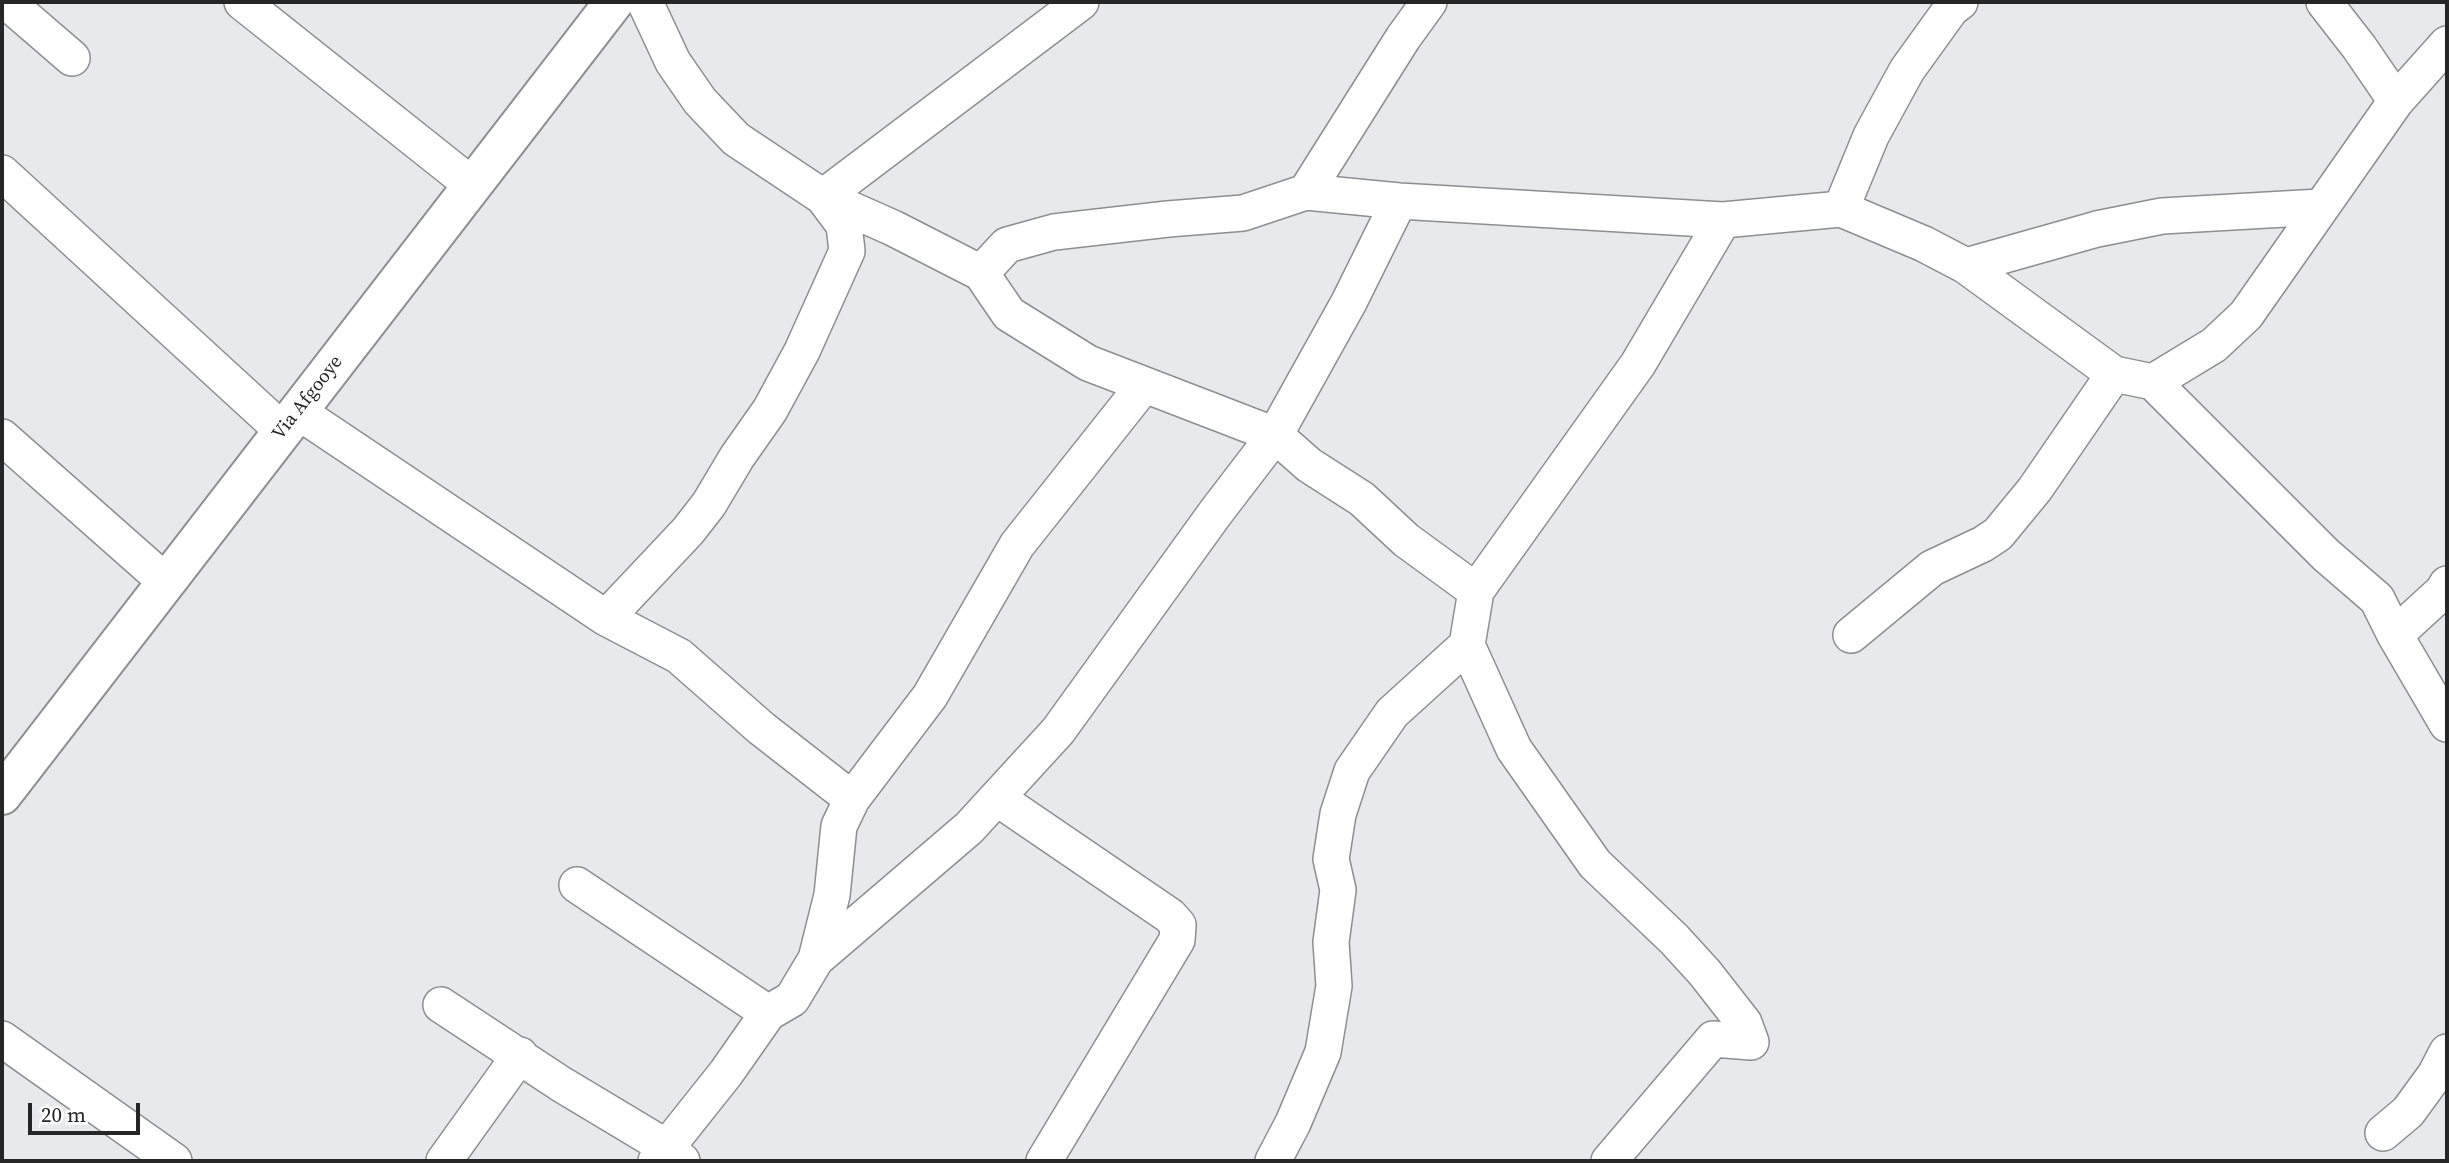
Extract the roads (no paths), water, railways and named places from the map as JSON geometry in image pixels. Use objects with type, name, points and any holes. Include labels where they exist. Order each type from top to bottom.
[{"type":"main road","name":"Via Afgooye","points":[[2,795],[614,2]]},
{"type":"street","points":[[7,2],[72,58]]},
{"type":"street","points":[[242,2],[472,186]]},
{"type":"street","points":[[645,2],[673,62],[700,101],[736,139],[823,197],[893,228],[981,273],[1009,314],[1088,363],[1275,435],[1309,465],[1362,499],[1406,540],[1476,591]]},
{"type":"street","points":[[823,197],[1082,2]]},
{"type":"street","points":[[1306,192],[1403,38],[1429,2]]},
{"type":"street","points":[[1841,209],[1871,136],[1907,70],[1951,9],[1960,2]]},
{"type":"street","points":[[2324,2],[2396,101]]},
{"type":"street","points":[[2153,382],[2214,345],[2246,315],[2396,101],[2447,44]]},
{"type":"street","points":[[2,173],[290,421],[606,618],[679,656],[761,728],[852,799]]},
{"type":"street","points":[[981,273],[1007,245],[1054,232],[1243,213],[1306,192],[1399,201],[1723,220],[1841,209],[1924,244],[1966,266],[2114,374],[2153,382],[2326,555],[2378,599],[2395,635],[2447,724]]},
{"type":"street","points":[[606,618],[688,531],[709,504],[770,410],[803,351],[847,251],[844,225],[823,197]]},
{"type":"street","points":[[816,959],[969,828],[1058,730],[1275,435],[1349,302],[1399,201]]},
{"type":"street","points":[[1966,266],[2097,229],[2162,216],[2320,207]]},
{"type":"street","points":[[1609,1161],[1713,1039],[1751,1042],[1744,1023],[1705,973],[1674,939],[1595,864],[1514,749],[1467,645],[1476,591],[1638,364],[1723,220]]},
{"type":"street","points":[[1851,635],[1932,568],[1998,534],[2035,489],[2114,374]]},
{"type":"street","points":[[441,1005],[520,1055],[668,1157],[768,1013],[792,999],[816,959],[832,895],[839,826],[852,799],[930,696],[1017,545],[1144,385]]},
{"type":"street","points":[[2,437],[166,582]]},
{"type":"street","points":[[2395,635],[2443,591],[2447,584]]},
{"type":"street","points":[[1273,1161],[1293,1123],[1323,1052],[1334,986],[1331,942],[1338,890],[1331,859],[1338,814],[1352,771],[1392,713],[1467,645]]},
{"type":"street","points":[[997,798],[1170,916],[1178,925],[1177,940],[1044,1161]]},
{"type":"street","points":[[577,885],[768,1013]]},
{"type":"street","points":[[2,1039],[174,1161]]},
{"type":"street","points":[[2384,1133],[2408,1112],[2435,1075],[2447,1052]]},
{"type":"street","points":[[444,1161],[520,1055]]}]
